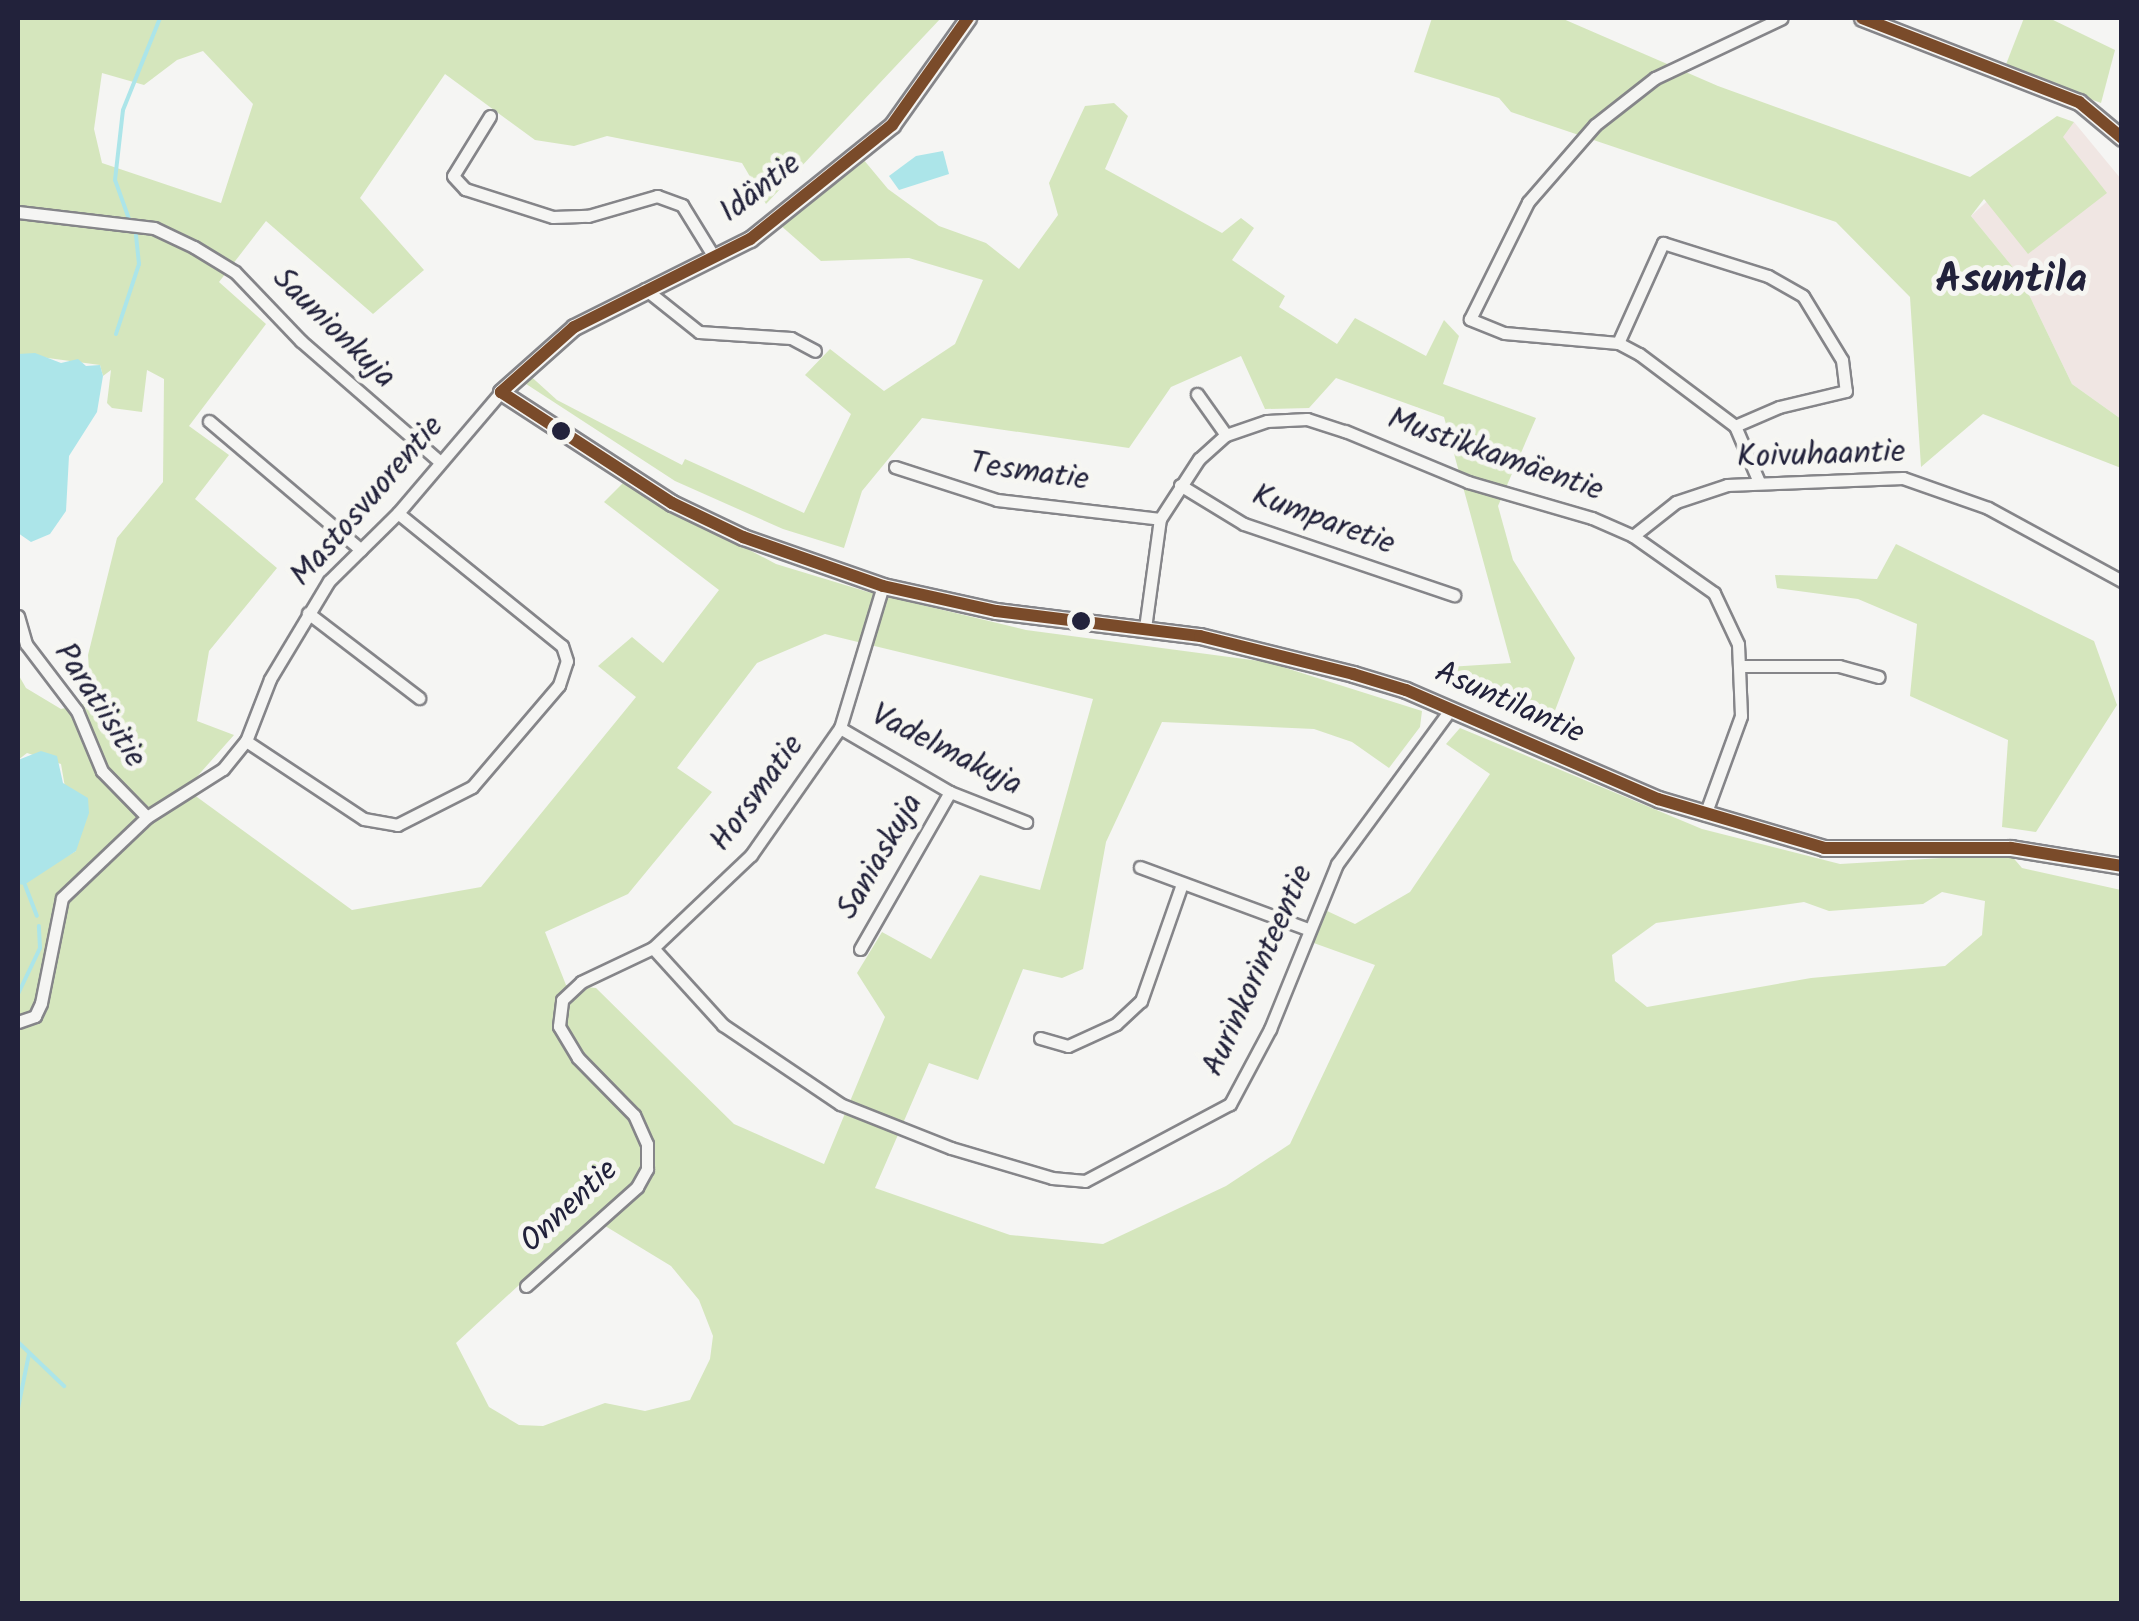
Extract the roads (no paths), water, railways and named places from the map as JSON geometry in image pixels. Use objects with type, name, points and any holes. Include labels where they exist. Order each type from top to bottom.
[{"type":"street","name":"Idäntie","points":[[501,392],[538,352],[645,288],[750,239],[892,125],[968,18]]},
{"type":"street","points":[[1759,482],[1735,426],[1618,343],[1504,333],[1470,320],[1528,202],[1595,125],[1655,78],[1782,18]]},
{"type":"street","points":[[1862,18],[2079,102],[2122,138]]},
{"type":"street","points":[[490,116],[453,176],[465,189],[553,217],[588,216],[657,196],[682,205],[714,257]]},
{"type":"street","name":"Saunionkuja","points":[[18,212],[154,228],[235,272],[301,341],[440,462]]},
{"type":"street","points":[[1618,343],[1664,243],[1768,276],[1803,296],[1842,360],[1846,391],[1779,407],[1735,426]]},
{"type":"street","points":[[645,288],[699,332],[791,338],[815,351]]},
{"type":"street","name":"Mastosvuorentie","points":[[18,1022],[35,1016],[41,1003],[62,898],[146,818],[200,789],[246,741],[270,679],[308,613],[501,392]]},
{"type":"street","name":"Asuntilantie","points":[[501,392],[672,504],[743,537],[884,586],[996,611],[1145,628],[1256,647],[1406,690],[1706,815],[1824,848],[2010,848],[2122,866]]},
{"type":"street","points":[[1145,628],[1160,519],[1180,485],[1226,435],[1197,394]]},
{"type":"street","name":"Mustikkamäentie","points":[[1226,435],[1266,421],[1308,419],[1468,482],[1564,507],[1633,536],[1714,593],[1733,624],[1740,666],[1741,716],[1706,815]]},
{"type":"street","points":[[210,421],[361,550]]},
{"type":"street","name":"Tesmatie","points":[[895,467],[996,500],[1160,519]]},
{"type":"street","name":"Koivuhaantie","points":[[1633,536],[1694,492],[1759,482],[1903,478],[1935,484],[2122,581]]},
{"type":"street","name":"Kumparetie","points":[[1180,485],[1244,524],[1454,595]]},
{"type":"street","points":[[246,741],[364,819],[396,825],[472,787],[559,684],[567,662],[562,646],[398,513]]},
{"type":"street","name":"Horsmatie","points":[[596,973],[654,948],[752,855],[840,728],[884,586]]},
{"type":"street","points":[[308,613],[419,698]]},
{"type":"street","name":"Paratiisitie","points":[[18,616],[26,644],[77,711],[102,771],[146,818]]},
{"type":"street","points":[[1740,666],[1839,666],[1880,676]]},
{"type":"street","name":"Aurinkorinteentie","points":[[654,948],[723,1025],[840,1104],[951,1148],[1052,1178],[1085,1181],[1230,1104],[1270,1030],[1336,864],[1418,762],[1450,709]]},
{"type":"street","name":"Vadelmakuja","points":[[840,728],[950,792],[1026,822]]},
{"type":"street","name":"Saniaskuja","points":[[860,949],[950,792]]},
{"type":"street","points":[[1140,866],[1308,930]]},
{"type":"street","points":[[1040,1038],[1068,1046],[1116,1024],[1140,1001],[1182,884]]},
{"type":"street","name":"Onnentie","points":[[526,1286],[637,1186],[647,1169],[647,1144],[634,1115],[578,1058],[559,1026],[562,1000],[596,973]]},
{"type":"water","points":[[943,151],[949,174],[899,190],[889,176],[916,156]]},
{"type":"water","points":[[35,353],[61,363],[78,359],[86,366],[100,365],[103,376],[97,412],[69,456],[66,511],[50,534],[31,542],[18,533],[18,354]]},
{"type":"water","points":[[41,751],[57,756],[63,783],[88,798],[89,813],[76,851],[24,885],[18,884],[18,760]]},
{"type":"waterway","points":[[129,219],[115,180],[123,110],[160,18]]},
{"type":"waterway","points":[[116,334],[139,264],[136,235]]},
{"type":"waterway","points":[[25,885],[37,916]]},
{"type":"waterway","points":[[18,994],[40,948],[39,926]]},
{"type":"waterway","points":[[18,1342],[64,1386]]},
{"type":"waterway","points":[[18,1408],[29,1354]]},
{"type":"district","name":"Asuntila","points":[[2011,281]]}]
